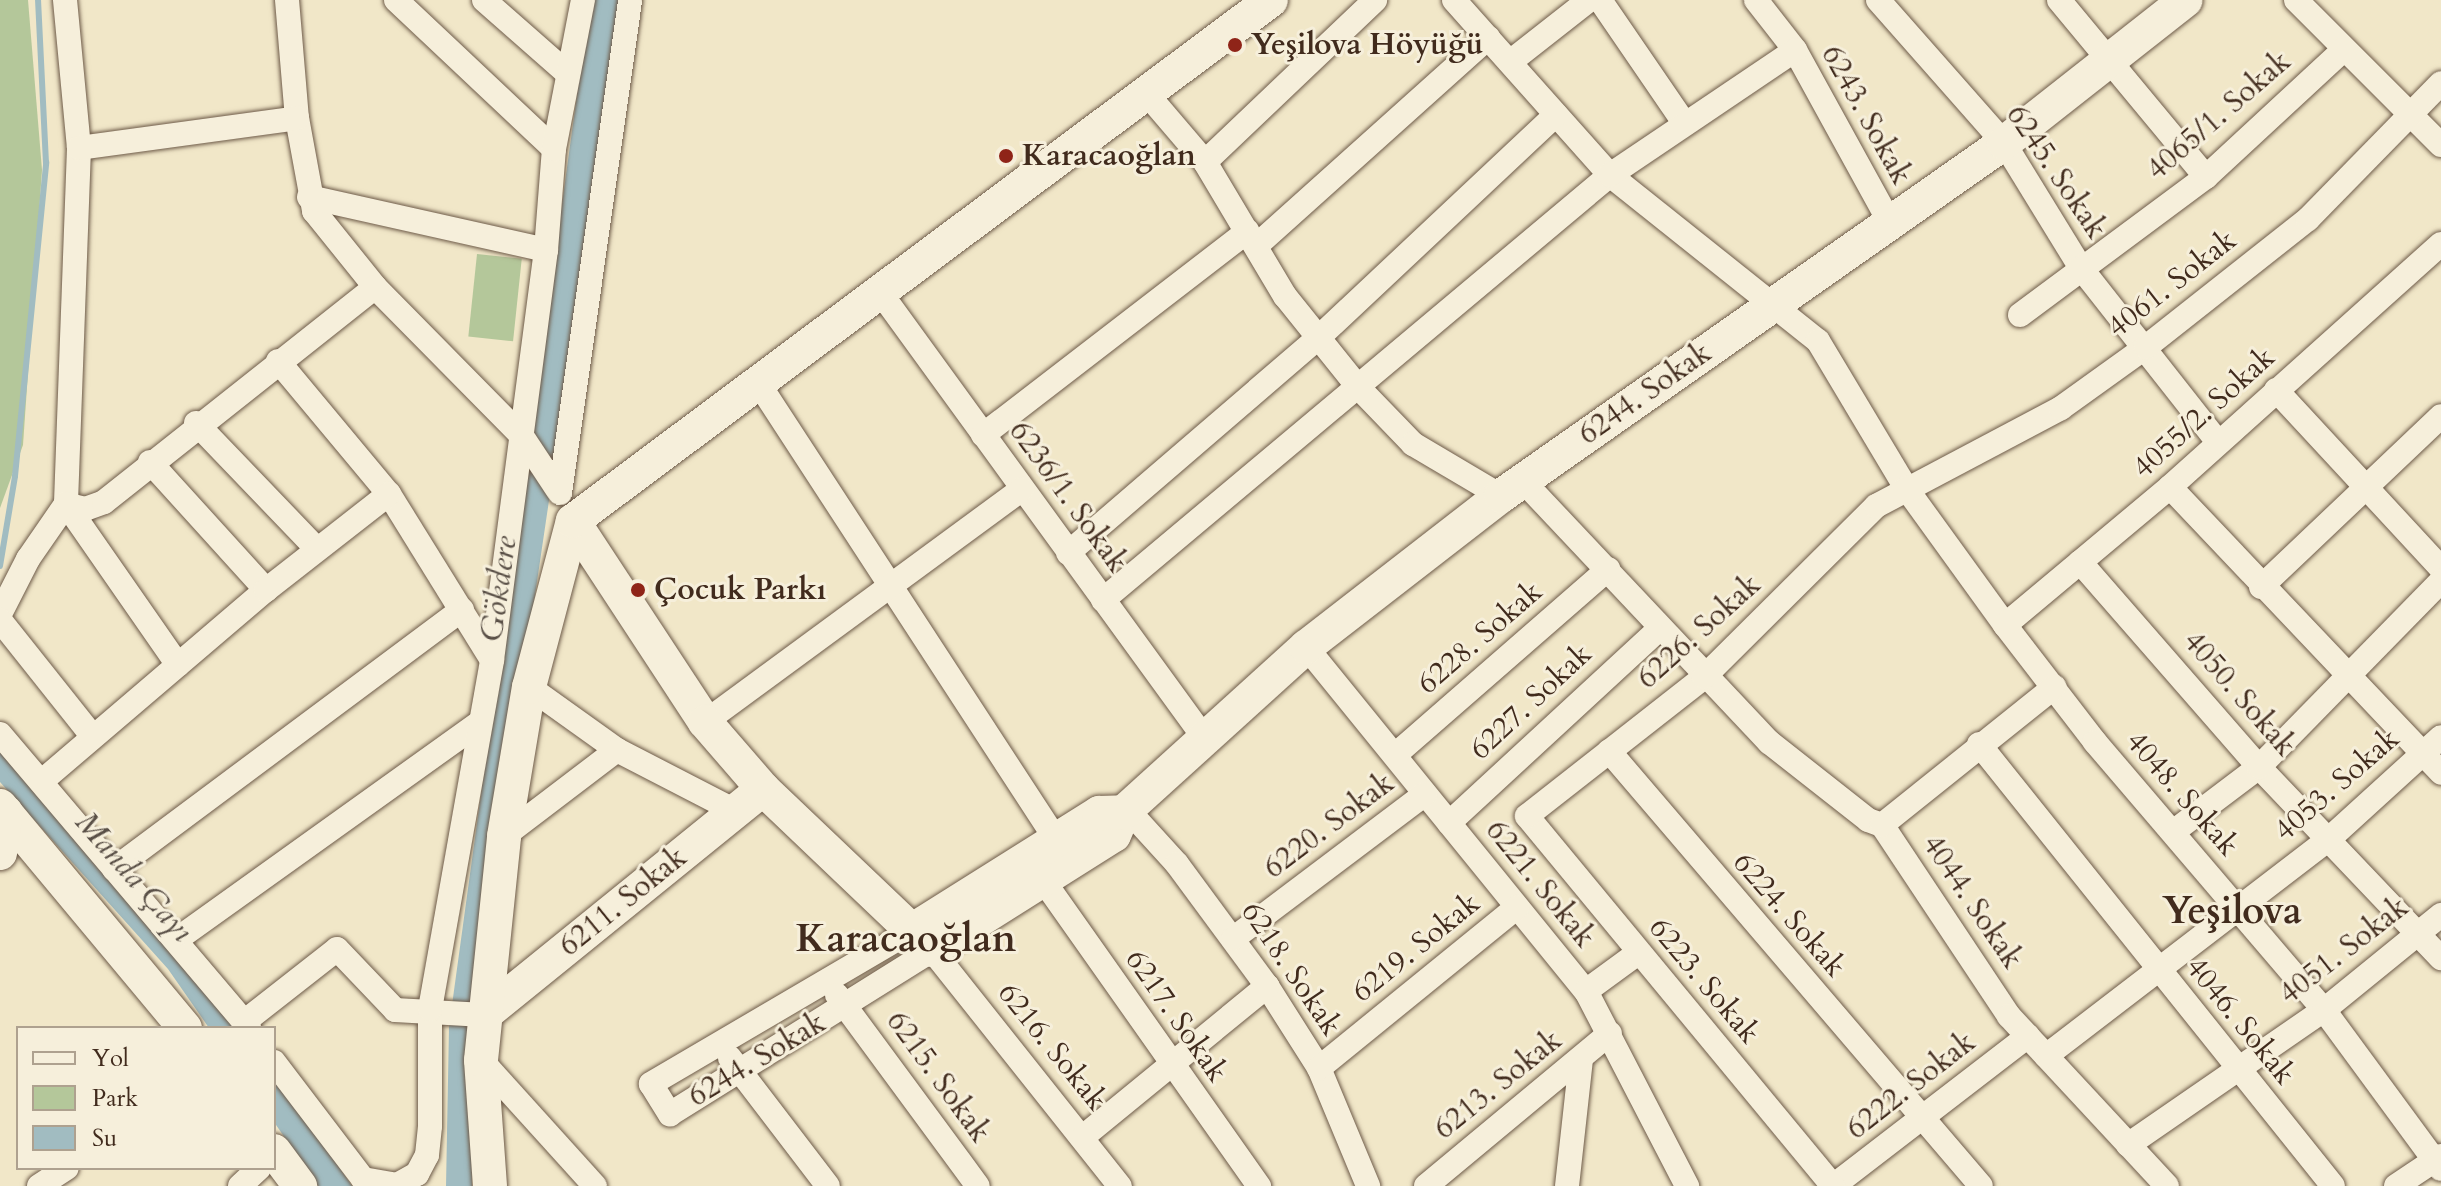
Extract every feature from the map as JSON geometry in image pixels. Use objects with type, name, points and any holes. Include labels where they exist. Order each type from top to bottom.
[{"type":"street","points":[[65,0],[79,148],[66,504],[28,559],[0,617],[93,737]]},
{"type":"street","points":[[287,0],[297,118],[309,197],[331,238],[522,436],[557,489],[573,521],[705,722],[763,789],[922,940]]},
{"type":"street","points":[[396,0],[554,149]]},
{"type":"street","points":[[484,0],[566,72]]},
{"type":"street","points":[[557,489],[630,0]]},
{"type":"street","points":[[490,1186],[480,1014],[504,836],[529,687],[573,521],[1271,0]]},
{"type":"street","points":[[1205,162],[1375,0]]},
{"type":"street","name":"4048. Sokak","points":[[1454,0],[1610,175],[1775,303],[1818,341],[1906,488],[2005,625],[2173,832],[2324,1010],[2439,1162]]},
{"type":"street","points":[[1510,62],[1589,0]]},
{"type":"street","points":[[1600,0],[1685,124]]},
{"type":"street","name":"6243. Sokak","points":[[1756,0],[1795,50],[1890,223]]},
{"type":"street","name":"6245. Sokak","points":[[1878,0],[2004,143],[2081,268],[2218,442]]},
{"type":"street","points":[[2059,0],[2112,59],[2206,177]]},
{"type":"street","name":"6244. Sokak","points":[[1126,811],[1099,813],[922,940],[846,1006],[670,1114],[651,1084],[827,981],[922,940],[1043,880],[1114,835],[1126,811],[1306,647],[1512,488],[2004,143],[2186,0]]},
{"type":"street","points":[[2296,0],[2441,145]]},
{"type":"street","points":[[276,1065],[355,1172],[373,1184],[406,1182],[427,1155],[439,1010],[522,436],[546,250],[554,149],[579,2]]},
{"type":"street","points":[[983,435],[1252,239],[1488,38]]},
{"type":"street","points":[[1103,600],[1610,175],[1795,50]]},
{"type":"street","name":"4065/1. Sokak","points":[[2020,315],[2206,177],[2343,50]]},
{"type":"street","name":"4061. Sokak","points":[[1906,488],[2061,408],[2146,347],[2308,219],[2441,83]]},
{"type":"street","name":"4044. Sokak","points":[[1147,94],[1205,162],[1316,340],[1359,388],[1413,444],[1512,488],[1608,569],[1659,629],[1769,742],[1868,820],[1882,825],[2028,1036],[2128,1145],[2153,1182]]},
{"type":"street","points":[[1068,553],[1316,340],[1556,115]]},
{"type":"street","points":[[79,148],[297,118]]},
{"type":"street","points":[[309,197],[546,250]]},
{"type":"street","name":"4055/2. Sokak","points":[[2005,625],[2170,487],[2441,244]]},
{"type":"street","points":[[66,504],[85,509],[104,502],[196,423],[375,287]]},
{"type":"street","name":"6236/1. Sokak","points":[[880,292],[1205,739]]},
{"type":"street","points":[[278,361],[389,494],[492,660]]},
{"type":"street","points":[[757,381],[1057,841]]},
{"type":"street","points":[[2276,390],[2441,568]]},
{"type":"street","points":[[2261,587],[2441,416]]},
{"type":"street","points":[[196,423],[317,549]]},
{"type":"street","points":[[150,462],[266,590]]},
{"type":"street","points":[[2170,487],[2346,674],[2432,745],[2441,773]]},
{"type":"street","name":"6226. Sokak","points":[[1527,816],[1704,677],[1876,506],[1906,488]]},
{"type":"street","points":[[705,722],[1022,489]]},
{"type":"street","points":[[42,781],[266,590],[389,494]]},
{"type":"street","points":[[66,504],[178,665]]},
{"type":"street","name":"4050. Sokak","points":[[2080,562],[2259,767],[2441,958]]},
{"type":"street","name":"6228. Sokak","points":[[1395,755],[1608,569]]},
{"type":"street","points":[[2173,832],[2259,767],[2346,674],[2441,581]]},
{"type":"street","points":[[114,869],[462,610]]},
{"type":"street","name":"6227. Sokak","points":[[1449,823],[1659,629]]},
{"type":"street","name":"6221. Sokak","points":[[1306,647],[1586,991],[1687,1186]]},
{"type":"street","points":[[529,687],[617,750],[735,811]]},
{"type":"street","points":[[1882,825],[1979,744],[2054,687]]},
{"type":"street","points":[[176,940],[479,723]]},
{"type":"street","points":[[0,734],[246,1025],[337,949],[395,1010],[480,1014]]},
{"type":"street","name":"4046. Sokak","points":[[1979,744],[2236,1070],[2333,1186]]},
{"type":"street","name":"4053. Sokak","points":[[2046,1056],[2156,967],[2329,839],[2432,745]]},
{"type":"street","points":[[504,836],[617,750]]},
{"type":"street","name":"6224. Sokak","points":[[1609,751],[1981,1186]]},
{"type":"street","name":"6211. Sokak","points":[[480,1014],[763,789]]},
{"type":"street","name":"6220. Sokak","points":[[1234,938],[1425,794]]},
{"type":"street","points":[[0,853],[3,809]]},
{"type":"street","points":[[3,809],[183,1026]]},
{"type":"street","name":"6218. Sokak","points":[[1126,811],[1234,938],[1267,986],[1319,1068],[1368,1186]]},
{"type":"street","name":"6223. Sokak","points":[[1527,816],[1833,1186]]},
{"type":"street","name":"6217. Sokak","points":[[1043,880],[1169,1065],[1259,1186]]},
{"type":"street","name":"6219. Sokak","points":[[1319,1068],[1517,907]]},
{"type":"street","name":"4051. Sokak","points":[[2128,1145],[2324,1010],[2441,915]]},
{"type":"street","name":"6216. Sokak","points":[[922,940],[1084,1136],[1120,1186]]},
{"type":"street","points":[[1586,991],[1638,953]]},
{"type":"street","name":"6215. Sokak","points":[[827,981],[978,1186]]},
{"type":"street","points":[[1084,1136],[1267,986]]},
{"type":"street","name":"6213. Sokak","points":[[1426,1186],[1610,1033]]},
{"type":"street","name":"6222. Sokak","points":[[1833,1186],[2028,1036]]},
{"type":"street","points":[[722,1043],[737,1071],[828,1186]]},
{"type":"street","points":[[1567,1186],[1581,1059]]},
{"type":"street","points":[[481,1060],[595,1186]]},
{"type":"street","points":[[276,1155],[300,1186]]},
{"type":"street","points":[[2396,1186],[2439,1162]]},
{"type":"street","points":[[240,1186],[257,1170]]},
{"type":"green space","points":[[0,0],[28,0],[42,170],[23,445],[0,508]]},
{"type":"green space","points":[[477,254],[522,259],[513,341],[468,337]]},
{"type":"water","points":[[590,0],[623,0],[471,1028],[472,1186],[446,1186],[449,1027]]},
{"type":"water","points":[[0,743],[242,1026],[208,1026],[168,969],[0,782]]},
{"type":"water","points":[[276,1074],[352,1186],[318,1186],[276,1125]]},
{"type":"waterway","points":[[0,566],[15,476],[46,163],[38,0]]},
{"type":"place","name":"Yeşilova Höyüğü","points":[[1235,45]]},
{"type":"place","name":"Karacaoğlan","points":[[1006,156]]},
{"type":"place","name":"Çocuk Parkı","points":[[638,590]]},
{"type":"district","name":"Yeşilova","points":[[2232,912]]},
{"type":"district","name":"Karacaoğlan","points":[[906,940]]},
{"type":"water label","name":"Gökdere","points":[[499,589]]},
{"type":"water label","name":"Manda Çayı","points":[[134,877]]}]
